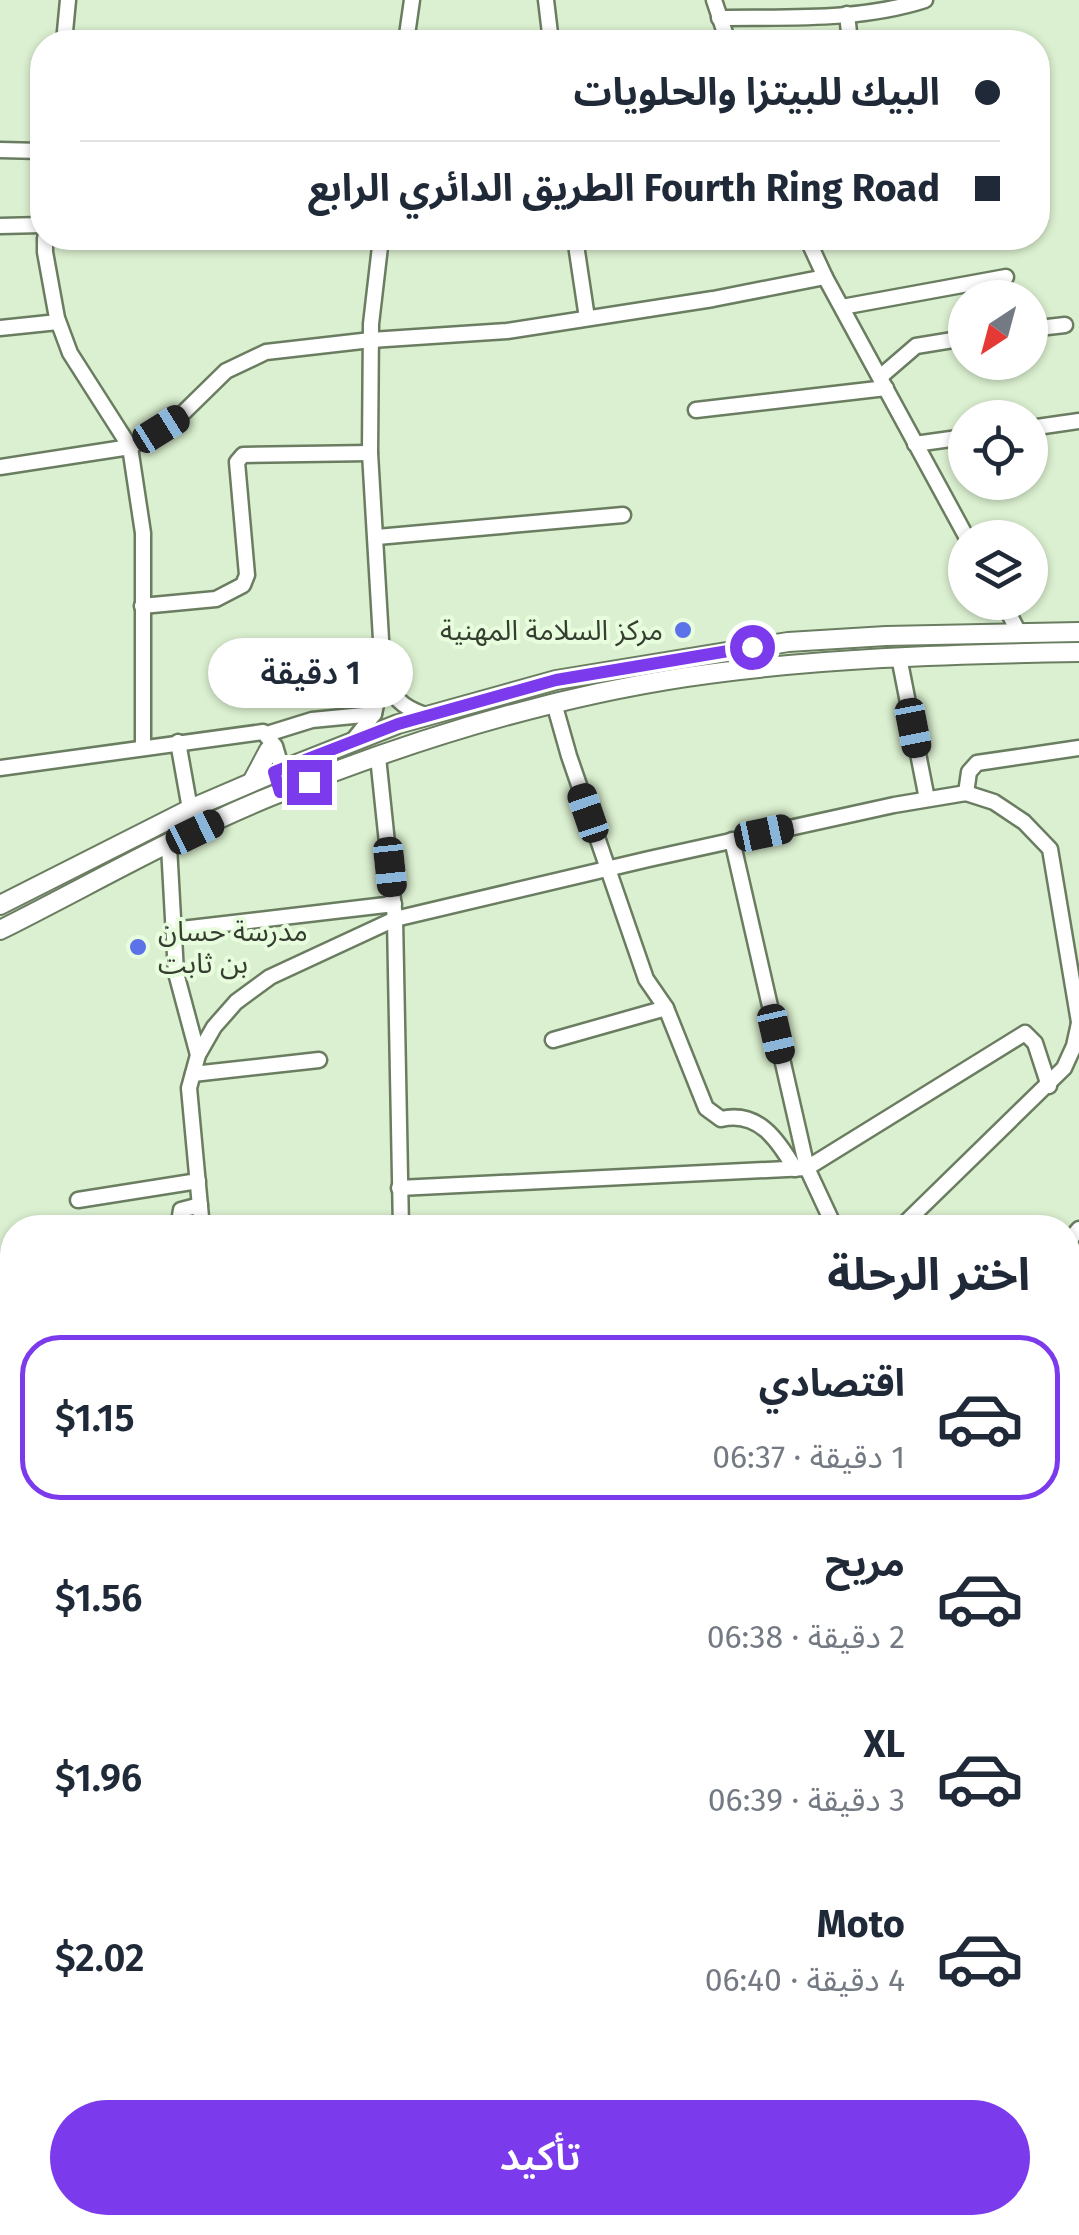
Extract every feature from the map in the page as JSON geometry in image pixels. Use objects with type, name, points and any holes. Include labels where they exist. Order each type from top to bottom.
[{"type":"main road","points":[[0,905],[190,809],[307,759],[425,715],[556,680],[788,642],[1079,632]]},
{"type":"main road","points":[[0,930],[284,791],[378,756],[554,703],[682,678],[785,664],[1079,652]]},
{"type":"main road","points":[[252,782],[270,742],[307,759]]},
{"type":"street","points":[[65,30],[68,0]]},
{"type":"street","points":[[408,30],[412,0]]},
{"type":"street","points":[[546,0],[550,30]]},
{"type":"street","points":[[714,0],[724,30]]},
{"type":"street","points":[[719,18],[883,11],[925,0]]},
{"type":"street","points":[[847,14],[849,30]]},
{"type":"street","points":[[0,150],[30,151]]},
{"type":"street","points":[[0,226],[30,225]]},
{"type":"street","points":[[44,250],[58,322],[70,353],[130,447],[143,533],[143,748]]},
{"type":"street","points":[[352,742],[374,714],[383,672],[370,453],[371,340],[380,250]]},
{"type":"street","points":[[577,250],[587,318]]},
{"type":"street","points":[[813,250],[957,520]]},
{"type":"street","points":[[0,467],[130,447],[178,418],[241,362],[266,352],[507,330],[713,300],[825,277]]},
{"type":"street","points":[[842,308],[1006,277]]},
{"type":"street","points":[[0,328],[58,322]]},
{"type":"street","points":[[1048,326],[1066,324]]},
{"type":"street","points":[[696,410],[883,383],[916,346],[948,341]]},
{"type":"street","points":[[1048,425],[1079,421]]},
{"type":"street","points":[[915,444],[948,439]]},
{"type":"street","points":[[142,606],[216,599],[242,585],[246,575],[237,462],[244,455],[370,453]]},
{"type":"street","points":[[377,538],[623,515]]},
{"type":"street","points":[[1012,620],[1020,633]]},
{"type":"street","points":[[899,657],[926,799]]},
{"type":"street","points":[[383,672],[398,702],[425,715]]},
{"type":"street","points":[[554,703],[568,756],[646,980],[666,1008],[706,1108],[721,1119],[738,1115],[751,1119],[770,1135],[801,1168],[828,1215]]},
{"type":"street","points":[[270,742],[280,727],[374,714]]},
{"type":"street","points":[[0,768],[256,732],[270,742],[284,791]]},
{"type":"street","points":[[178,742],[190,809]]},
{"type":"street","points":[[966,793],[969,772],[976,763],[1079,748]]},
{"type":"street","points":[[378,756],[395,911],[400,1215]]},
{"type":"street","points":[[172,930],[395,911],[608,870],[926,799],[966,793],[994,802],[1024,822],[1050,850],[1079,1022],[1064,1068],[914,1215]]},
{"type":"street","points":[[732,840],[801,1168]]},
{"type":"street","points":[[169,846],[176,973],[198,1055]]},
{"type":"street","points":[[201,1215],[189,1088],[198,1055],[214,1026],[236,1002],[270,977],[395,911]]},
{"type":"street","points":[[553,1040],[666,1008]]},
{"type":"street","points":[[399,1188],[801,1168],[1020,1034],[1030,1036],[1035,1043],[1048,1086]]},
{"type":"street","points":[[193,1074],[319,1060]]},
{"type":"street","points":[[78,1200],[198,1181]]},
{"type":"street","points":[[180,1215],[181,1210],[200,1206]]},
{"type":"place","name":"مركز السلامة المهنية","points":[[683,630]]},
{"type":"place","name":"مدرسة حسان بن ثابت","points":[[138,947]]},
{"type":"route","points":[[309,782],[280,792],[274,772],[425,715],[556,680],[752,647]]}]
